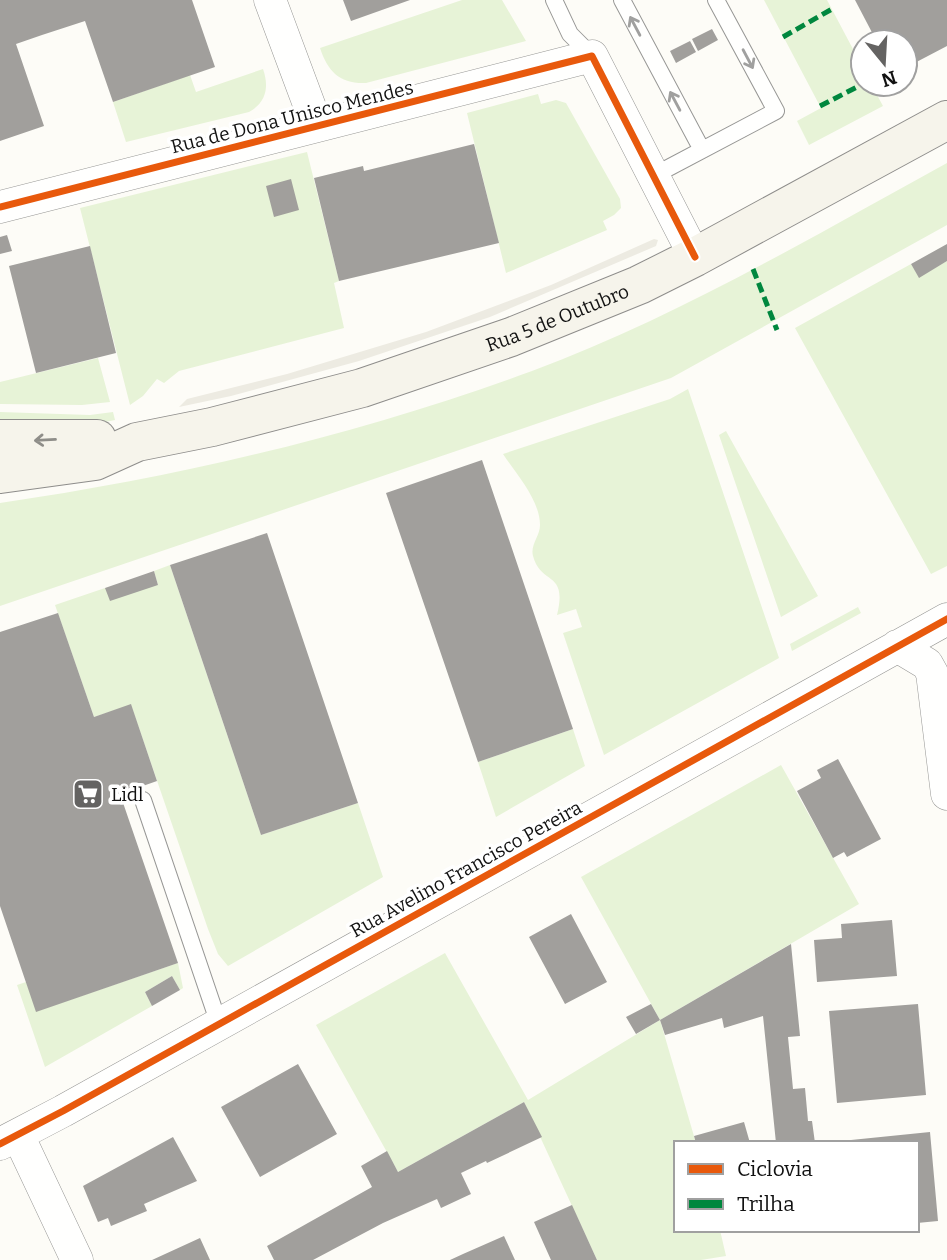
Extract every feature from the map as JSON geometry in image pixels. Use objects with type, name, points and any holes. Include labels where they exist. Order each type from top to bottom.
[{"type":"main road","name":"Rua 5 de Outubro","points":[[0,474],[95,460],[137,442],[287,409],[437,364],[584,309],[695,257],[947,120]]},
{"type":"main road","name":"Rua 5 de Outubro","points":[[0,439],[34,441],[88,438],[137,442]]},
{"type":"street","points":[[270,0],[317,126]]},
{"type":"street","points":[[592,56],[695,257]]},
{"type":"street","name":"Rua de Dona Unisco Mendes","points":[[0,206],[592,56]]},
{"type":"street","name":"Rua Avelino Francisco Pereira","points":[[9,1140],[947,619]]},
{"type":"street","points":[[898,646],[927,664],[932,673],[947,794]]},
{"type":"street","points":[[9,1140],[77,1260]]},
{"type":"lane","points":[[554,0],[570,34],[592,56]]},
{"type":"lane","points":[[622,0],[702,150]]},
{"type":"lane","points":[[653,176],[776,111],[716,0]]},
{"type":"lane","points":[[143,800],[219,1024]]},
{"type":"green space","points":[[462,0],[502,0],[526,41],[366,83],[349,81],[336,75],[327,64],[320,48]]},
{"type":"green space","points":[[764,0],[827,0],[849,42],[849,98],[879,98],[883,106],[809,145],[797,121],[821,108]]},
{"type":"green space","points":[[263,69],[265,93],[260,103],[249,112],[126,142],[113,102],[190,75],[196,92]]},
{"type":"green space","points":[[538,94],[541,104],[556,100],[566,103],[620,199],[621,208],[603,221],[607,230],[506,273],[467,113]]},
{"type":"green space","points":[[307,152],[339,281],[334,283],[344,328],[179,371],[164,383],[157,379],[143,396],[130,405],[80,208]]},
{"type":"green space","points":[[947,163],[947,225],[671,378],[0,606],[0,503],[135,480],[269,451],[402,415],[532,371],[586,350],[691,301]]},
{"type":"green space","points":[[947,261],[947,566],[931,574],[795,328],[911,264],[919,277]]},
{"type":"green space","points":[[98,358],[110,402],[82,405],[0,404],[0,382]]},
{"type":"green space","points":[[688,389],[779,658],[604,755],[563,633],[582,627],[576,609],[557,615],[559,591],[556,584],[542,572],[533,556],[540,525],[536,506],[503,454],[670,399]]},
{"type":"green space","points":[[0,412],[90,415],[113,412],[115,420],[0,422]]},
{"type":"green space","points":[[726,431],[818,596],[781,617],[719,435]]},
{"type":"green space","points":[[170,565],[261,835],[358,803],[383,877],[228,966],[218,954],[208,929],[131,705],[94,717],[55,605],[105,588],[158,585],[154,571]]},
{"type":"green space","points":[[858,607],[861,613],[792,651],[790,644]]},
{"type":"green space","points":[[573,729],[585,766],[496,817],[478,762]]},
{"type":"green space","points":[[781,765],[859,904],[660,1020],[581,877]]},
{"type":"green space","points":[[445,953],[528,1100],[660,1020],[695,1141],[674,1141],[674,1232],[720,1232],[726,1256],[701,1260],[597,1260],[524,1102],[398,1172],[316,1025]]},
{"type":"green space","points":[[178,963],[183,988],[180,990],[172,976],[145,992],[152,1006],[45,1067],[17,985],[26,982],[37,1011]]},
{"type":"shaded area","points":[[654,239],[658,240],[656,246],[490,317],[359,361],[231,396],[179,407],[187,399],[287,374],[426,332],[551,285]]},
{"type":"building","points":[[0,0],[192,0],[215,67],[113,102],[85,21],[42,35],[16,44],[44,126],[0,141]]},
{"type":"building","points":[[343,0],[410,0],[351,21]]},
{"type":"building","points":[[855,0],[947,0],[947,46],[919,61],[919,28],[870,28]]},
{"type":"building","points":[[712,29],[718,40],[698,51],[692,39]]},
{"type":"building","points":[[690,41],[696,52],[676,63],[670,51]]},
{"type":"building","points":[[474,144],[499,243],[339,281],[314,178],[363,166],[364,171]]},
{"type":"building","points":[[291,179],[299,210],[274,217],[266,186]]},
{"type":"building","points":[[7,235],[12,251],[0,254],[0,237]]},
{"type":"building","points":[[947,244],[947,261],[919,278],[911,264]]},
{"type":"building","points":[[90,246],[116,353],[36,373],[9,266]]},
{"type":"building","points":[[482,460],[573,729],[478,762],[386,493]]},
{"type":"building","points":[[267,533],[358,803],[261,835],[170,565]]},
{"type":"building","points":[[154,571],[158,585],[110,601],[105,588]]},
{"type":"building","name":"Lidl","points":[[58,613],[94,717],[131,704],[157,781],[120,794],[178,963],[36,1012],[0,906],[0,632]]},
{"type":"building","points":[[838,759],[881,839],[847,857],[844,852],[833,858],[797,791],[821,778],[817,770]]},
{"type":"building","points":[[571,914],[607,982],[565,1004],[529,937]]},
{"type":"building","points":[[892,920],[897,976],[817,982],[814,940],[842,938],[841,924]]},
{"type":"building","points":[[791,944],[800,1036],[788,1037],[793,1089],[805,1088],[808,1121],[812,1121],[815,1141],[776,1141],[763,1016],[724,1028],[722,1018],[665,1035],[660,1020]]},
{"type":"building","points":[[172,976],[180,990],[152,1006],[145,992]]},
{"type":"building","points":[[651,1004],[660,1020],[636,1034],[626,1017]]},
{"type":"building","points":[[918,1004],[926,1095],[837,1103],[829,1011]]},
{"type":"building","points":[[298,1064],[337,1134],[260,1177],[221,1107]]},
{"type":"building","points":[[524,1102],[542,1137],[461,1173],[471,1194],[441,1208],[437,1199],[383,1223],[313,1260],[274,1260],[267,1246],[372,1187],[361,1166],[387,1151],[398,1172]]},
{"type":"building","points":[[744,1122],[749,1141],[695,1141],[694,1136]]},
{"type":"building","points":[[930,1132],[938,1221],[919,1223],[919,1141],[851,1140]]},
{"type":"building","points":[[173,1137],[197,1181],[144,1204],[147,1211],[111,1226],[108,1218],[98,1222],[83,1186]]},
{"type":"building","points":[[572,1205],[597,1260],[551,1260],[534,1222]]},
{"type":"building","points":[[504,1236],[515,1260],[450,1260],[463,1254]]},
{"type":"building","points":[[200,1238],[210,1260],[152,1260]]},
{"type":"marked path","points":[[783,37],[832,9]]},
{"type":"marked path","points":[[820,106],[849,91]]},
{"type":"marked path","points":[[753,269],[777,330]]},
{"type":"cycle path","points":[[0,207],[592,56],[695,257]]},
{"type":"cycle path","points":[[0,1144],[947,619]]},
{"type":"place","name":"Lidl","points":[[88,794]]}]
